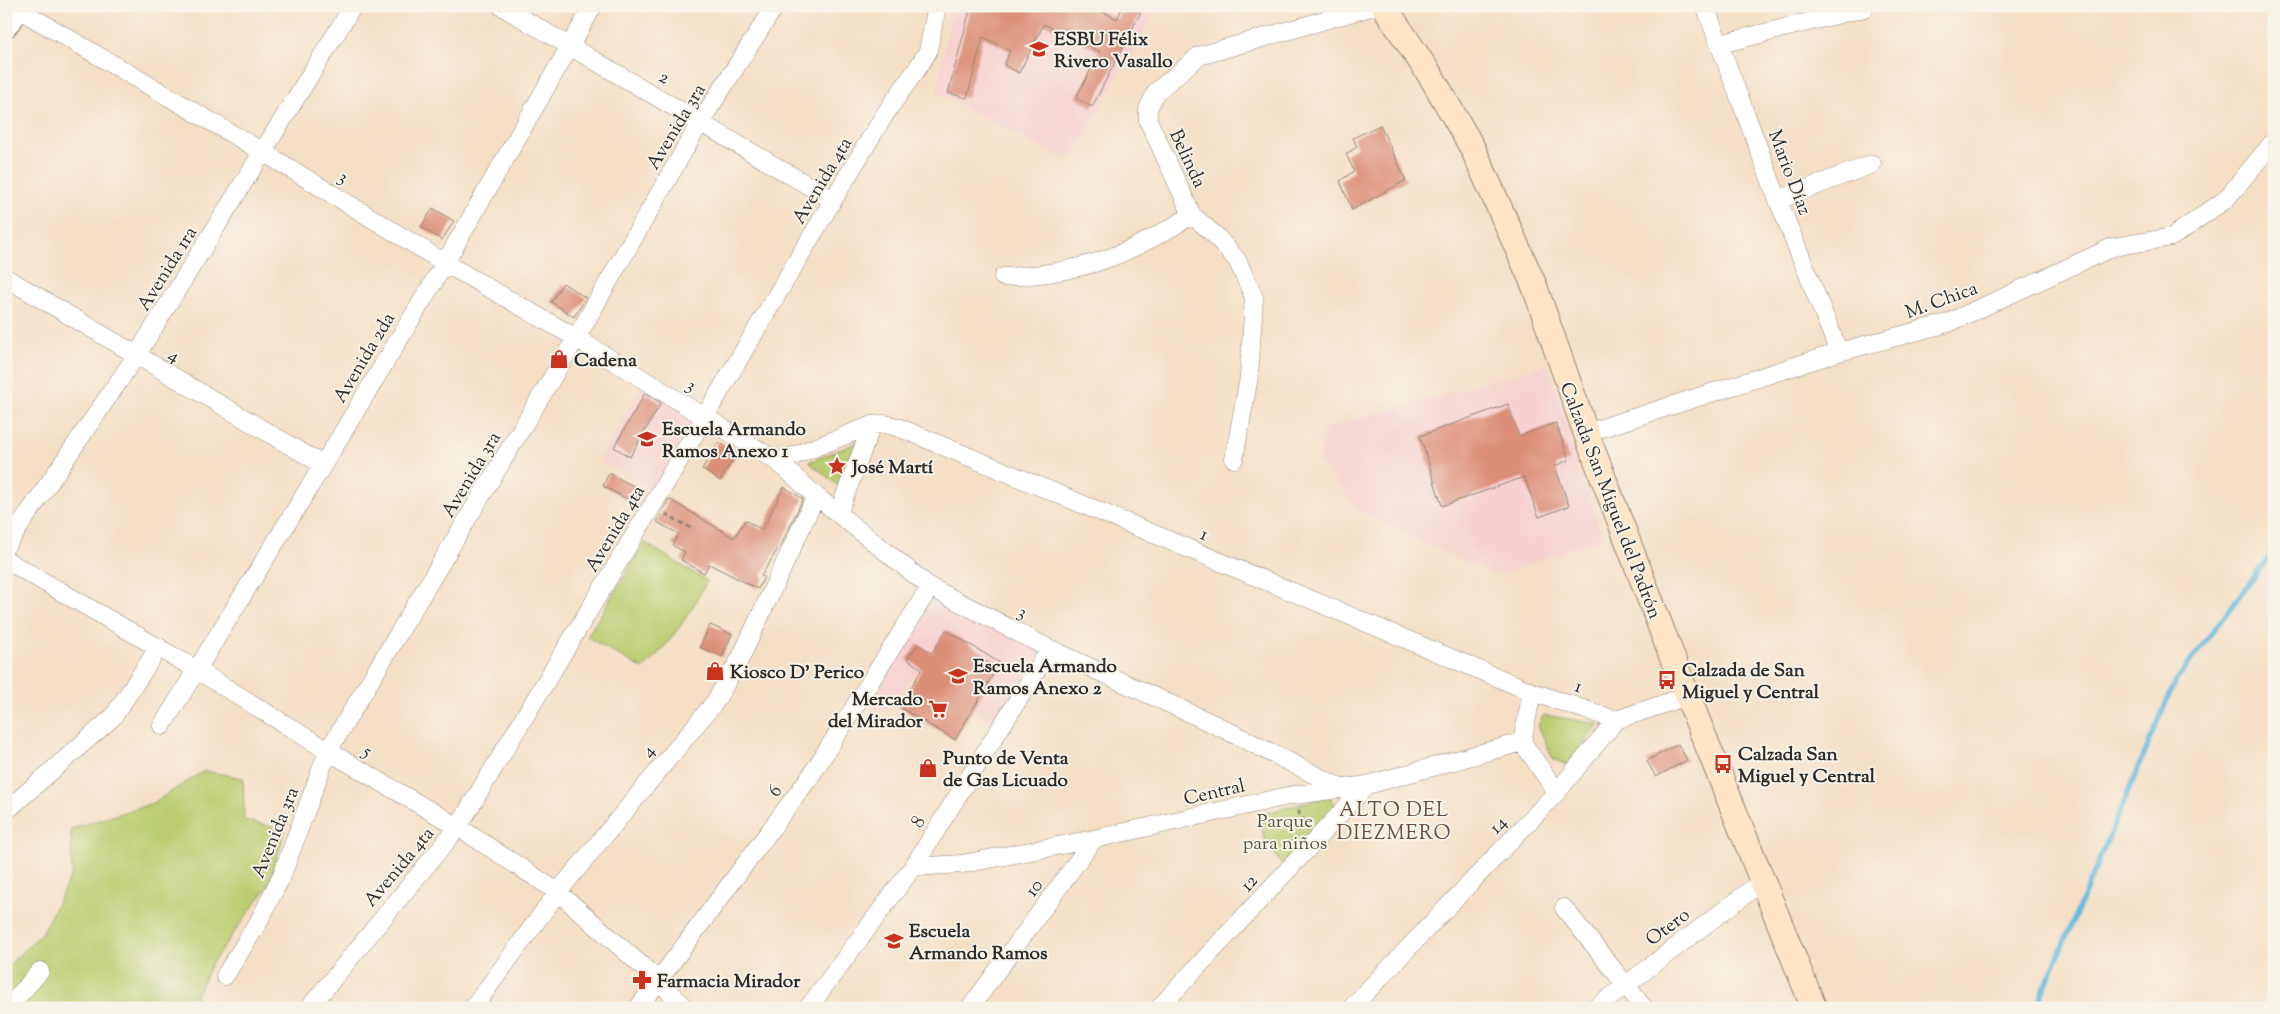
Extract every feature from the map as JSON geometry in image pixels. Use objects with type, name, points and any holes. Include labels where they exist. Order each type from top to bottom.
[{"type":"main road","name":"Calzada San Miguel del Padrón","points":[[1387,7],[1432,78],[1473,149],[1534,285],[1586,433],[1714,766],[1764,880],[1814,1008]]},
{"type":"street","name":"Avenida 1ra","points":[[6,546],[136,356],[353,6]]},
{"type":"street","name":"2","points":[[501,6],[701,121],[833,200]]},
{"type":"street","name":"Avenida 2da","points":[[162,726],[323,466],[445,263],[593,6]]},
{"type":"street","name":"Avenida 3ra","points":[[225,976],[259,921],[282,876],[328,751],[576,338],[701,121],[775,6]]},
{"type":"street","name":"Avenida 4ta","points":[[309,1008],[458,827],[652,506],[833,200],[887,111],[928,51],[937,6]]},
{"type":"street","name":"Mario Díaz","points":[[1705,6],[1778,200],[1839,352]]},
{"type":"street","name":"Belinda","points":[[1234,459],[1249,377],[1254,297],[1238,260],[1216,236],[1192,215],[1148,120],[1148,109],[1156,92],[1199,56],[1387,7]]},
{"type":"street","name":"3","points":[[20,8],[263,152],[445,263],[576,338],[778,462],[816,496],[930,587],[1050,649],[1220,727],[1341,788]]},
{"type":"street","points":[[6,27],[20,8]]},
{"type":"street","points":[[1720,44],[1864,8]]},
{"type":"street","name":"M. Chica","points":[[1586,433],[1839,352],[1948,324],[2112,247],[2172,237],[2226,199],[2274,141]]},
{"type":"street","points":[[1778,200],[1872,164]]},
{"type":"street","points":[[1003,277],[1040,276],[1089,265],[1127,252],[1156,238],[1192,215]]},
{"type":"street","name":"4","points":[[6,278],[323,466]]},
{"type":"street","name":"1","points":[[778,462],[872,425],[885,424],[900,428],[1532,692],[1616,720]]},
{"type":"street","points":[[838,514],[872,425]]},
{"type":"street","name":"4","points":[[472,1008],[558,892],[715,702],[741,658],[816,496]]},
{"type":"street","name":"5","points":[[6,560],[159,647],[328,751],[458,827],[558,892],[658,980],[685,1008]]},
{"type":"street","name":"6","points":[[638,1008],[812,774],[930,587]]},
{"type":"street","points":[[6,811],[113,717],[159,647]]},
{"type":"street","name":"8","points":[[808,1008],[913,867],[1050,649]]},
{"type":"street","points":[[1532,692],[1522,742],[1557,792]]},
{"type":"street","points":[[1616,720],[1687,696]]},
{"type":"street","name":"14","points":[[1351,1008],[1557,792],[1616,720]]},
{"type":"street","name":"Central","points":[[913,867],[962,864],[1094,839],[1288,796],[1367,785],[1522,742]]},
{"type":"street","name":"12","points":[[1159,1008],[1367,785]]},
{"type":"street","name":"10","points":[[970,1008],[1094,839]]},
{"type":"street","name":"Otero","points":[[1596,1008],[1764,880]]},
{"type":"street","points":[[1564,908],[1644,1008]]},
{"type":"street","points":[[8,1008],[40,971]]},
{"type":"path","points":[[652,506],[694,530]]},
{"type":"path","points":[[1288,796],[1304,820],[1312,844]]},
{"type":"shaded area","name":"ESBU Félix Rivero Vasallo","points":[[952,6],[1158,6],[1069,162],[937,92]]},
{"type":"shaded area","points":[[1548,365],[1602,538],[1494,576],[1362,513],[1319,462],[1324,429]]},
{"type":"shaded area","name":"Escuela Armando Ramos Anexo 1","points":[[641,386],[696,417],[653,490],[599,461]]},
{"type":"shaded area","points":[[937,602],[943,603],[1042,650],[994,723],[915,673],[885,710],[876,711],[873,709],[894,653],[928,607]]},
{"type":"green space","points":[[859,442],[842,489],[809,462]]},
{"type":"green space","points":[[645,543],[707,581],[679,628],[643,669],[587,637]]},
{"type":"green space","points":[[1544,715],[1599,724],[1567,765],[1553,759],[1538,725]]},
{"type":"green space","points":[[204,771],[243,778],[244,820],[285,830],[268,886],[211,964],[190,1008],[6,1008],[6,968],[42,933],[72,874],[71,829],[153,803]]},
{"type":"green space","name":"Parque para niños","points":[[1330,796],[1336,809],[1282,865],[1264,838],[1259,815]]},
{"type":"building","points":[[971,6],[1092,6],[1117,19],[1123,6],[1144,6],[1092,107],[1076,98],[1100,52],[1044,24],[1019,73],[1004,65],[1010,51],[983,37],[967,98],[948,93]]},
{"type":"building","points":[[1380,125],[1406,180],[1352,210],[1340,181],[1354,171],[1346,154],[1357,147],[1353,138]]},
{"type":"building","points":[[433,208],[454,221],[442,240],[421,227]]},
{"type":"building","points":[[563,283],[586,298],[574,317],[551,302]]},
{"type":"building","points":[[645,393],[661,403],[630,457],[614,447]]},
{"type":"building","points":[[1508,404],[1519,436],[1556,423],[1569,460],[1555,466],[1569,506],[1539,517],[1524,477],[1442,506],[1420,436]]},
{"type":"building","points":[[718,442],[737,453],[720,481],[702,469]]},
{"type":"building","points":[[609,473],[639,489],[632,502],[603,486]]},
{"type":"building","points":[[784,487],[803,499],[783,541],[761,576],[764,577],[758,589],[709,564],[704,573],[681,560],[685,552],[672,545],[679,534],[657,522],[669,499],[734,538],[745,520],[762,530]]},
{"type":"building","points":[[710,625],[732,634],[722,657],[700,647]]},
{"type":"building","points":[[946,630],[1000,663],[955,740],[899,707],[922,669],[907,659],[918,644],[932,653]]},
{"type":"building","points":[[1678,744],[1687,760],[1656,777],[1647,761]]},
{"type":"waterway","points":[[2036,1008],[2175,682],[2274,550]]},
{"type":"place","name":"ESBU Félix Rivero Vasallo","points":[[1039,49]]},
{"type":"place","name":"Cadena","points":[[559,359]]},
{"type":"place","name":"Escuela Armando Ramos Anexo 1","points":[[647,439]]},
{"type":"place","name":"José Martí","points":[[837,466]]},
{"type":"place","name":"Kiosco D' Perico","points":[[715,671]]},
{"type":"place","name":"Escuela Armando Ramos Anexo 2","points":[[958,676]]},
{"type":"place","name":"Calzada de San Miguel y Central","points":[[1667,680]]},
{"type":"place","name":"Mercado del Mirador","points":[[938,709]]},
{"type":"place","name":"Calzada San Miguel y Central","points":[[1723,764]]},
{"type":"place","name":"Punto de Venta de Gas Licuado","points":[[928,768]]},
{"type":"place","name":"Escuela Armando Ramos","points":[[894,941]]},
{"type":"place","name":"Farmacia Mirador","points":[[642,980]]},
{"type":"district","name":"ALTO DEL DIEZMERO","points":[[1394,820]]}]
